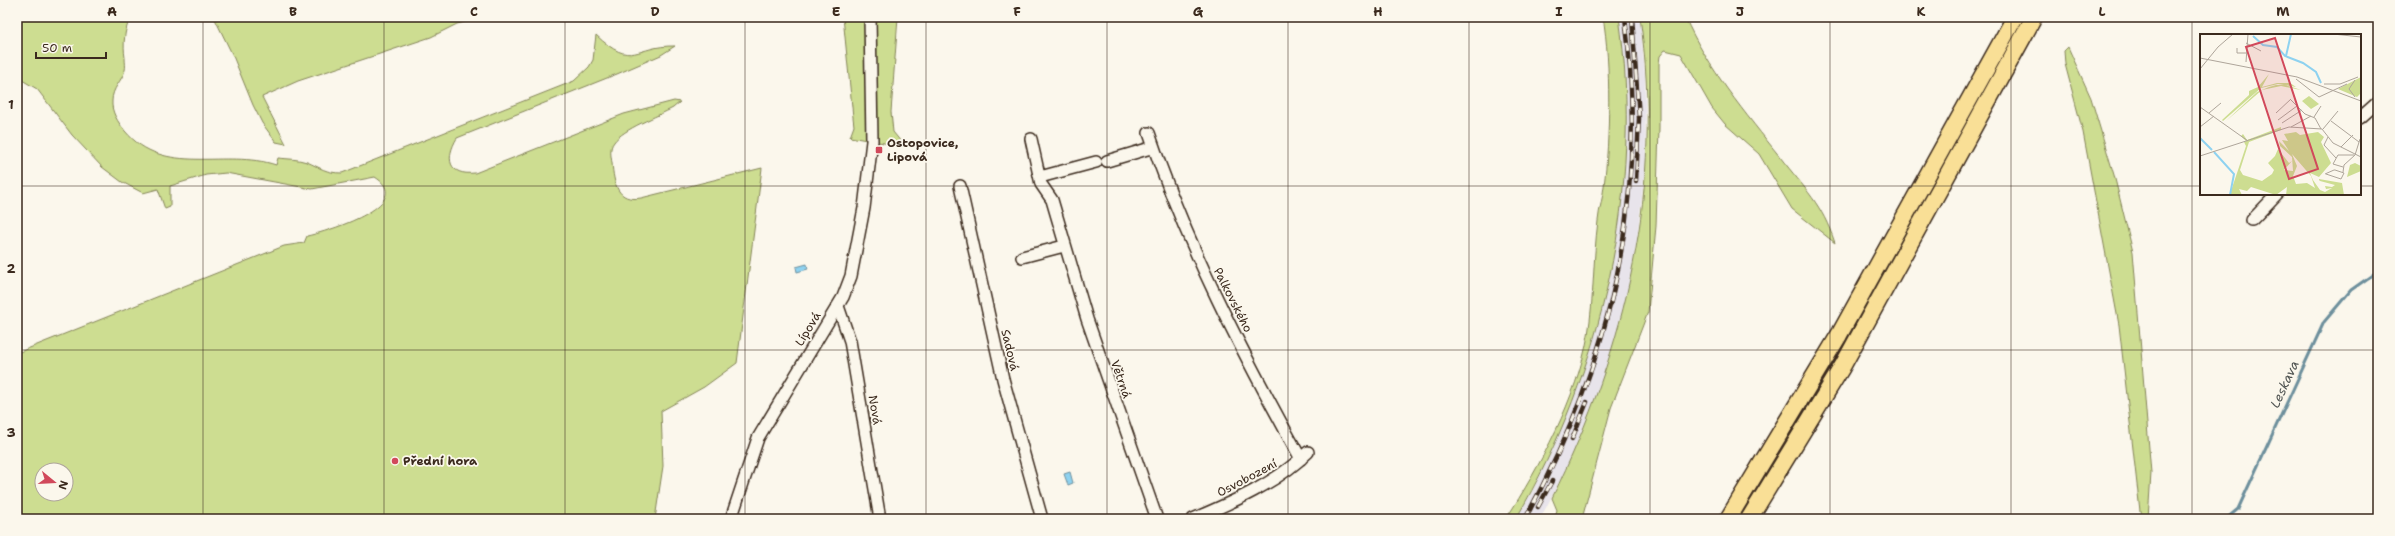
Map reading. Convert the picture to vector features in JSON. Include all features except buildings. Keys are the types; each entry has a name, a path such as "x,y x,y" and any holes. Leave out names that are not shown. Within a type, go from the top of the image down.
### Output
{"highway":[{"path":"1728,519 1770,453 1839,335 2015,17"},
{"path":"1749,519 1842,367 2034,17"},
{"path":"1721,519 1770,453"}],"street":[{"name":"Lípová","path":"731,519 758,438 838,306 851,276 864,208 872,141 870,17"},
{"path":"2361,117 2378,102"},
{"name":"Palkovského","path":"1149,133 1201,266 1304,456"},
{"name":"Větrná","path":"1031,139 1041,184 1052,200 1064,246 1156,519"},
{"path":"1040,177 1154,147"},
{"name":"Sadová","path":"960,186 1003,379 1042,519"},
{"path":"2252,220 2276,195"},
{"path":"1022,257 1064,246"},
{"name":"Nová","path":"838,306 850,340 880,519"},
{"name":"Osvobození","path":"1193,519 1272,480 1304,456"}],"shaded area":[{"path":"1619,17 1640,17 1645,75 1646,161 1637,240 1629,286 1611,356 1600,390 1569,464 1540,519 1516,519 1534,488 1591,350 1609,282 1622,196 1625,160 1625,76"}],"green space":[{"path":"17,17 131,17 125,37 124,74 115,88 112,96 112,105 116,117 125,131 141,145 158,154 176,158 236,159 276,165 278,158 292,159 307,162 328,171 342,173 574,81 589,67 593,60 596,35 608,45 627,54 675,46 661,55 617,74 457,138 453,145 450,159 454,169 459,172 475,173 624,114 674,101 680,102 673,108 625,132 612,144 611,155 614,178 618,190 622,194 633,199 641,198 762,168 737,363 704,387 661,411 663,466 655,519 17,519 17,353 284,246 304,243 307,236 332,229 364,215 377,206 385,197 385,187 375,177 312,189 226,173 206,175 170,186 170,207 165,209 158,189 143,193 122,182 102,167 72,135 37,89 17,77"},
{"path":"214,17 485,17 457,24 431,37 298,81 262,97 286,144 276,142 262,123 233,56"},
{"path":"843,17 898,17 891,112 893,132 902,143 901,146 850,137 854,126"},
{"path":"1603,17 1619,17 1625,82 1626,147 1620,212 1610,277 1593,340 1572,402 1546,461 1516,519 1506,519 1532,477 1556,431 1583,359 1588,335 1596,235 1608,146 1609,101 1606,36"},
{"path":"1640,17 1685,17 1704,54 1728,90 1812,197 1830,229 1835,243 1792,209 1759,154 1725,124 1712,108 1681,54 1665,50 1660,56 1659,63 1656,226 1648,312 1611,408 1582,519 1554,519 1557,510 1552,498 1578,441 1601,382 1619,324 1633,264 1642,203 1647,142 1646,80"},
{"path":"2068,47 2091,98 2114,175 2133,252 2151,473 2148,519 2142,519 2140,511 2119,325 2083,132 2065,64 2064,51"}],"water":[{"path":"807,264 808,269 797,272 796,267"},
{"path":"1070,472 1073,483 1068,485 1064,474"}],"waterway":[{"name":"Leskava","path":"2226,519 2238,509 2324,322 2351,290 2378,271"}],"railway":[{"path":"1525,519 1556,459 1581,398 1601,338 1617,276 1627,214 1631,150 1631,85 1625,17"},
{"path":"1632,17 1639,118 1636,181"},
{"path":"1572,439 1587,402"},
{"path":"1538,507 1552,481"}],"place":[{"name":"Ostopovice, Lipová","path":"879,150"},
{"name":"Přední hora","path":"395,461"}]}
